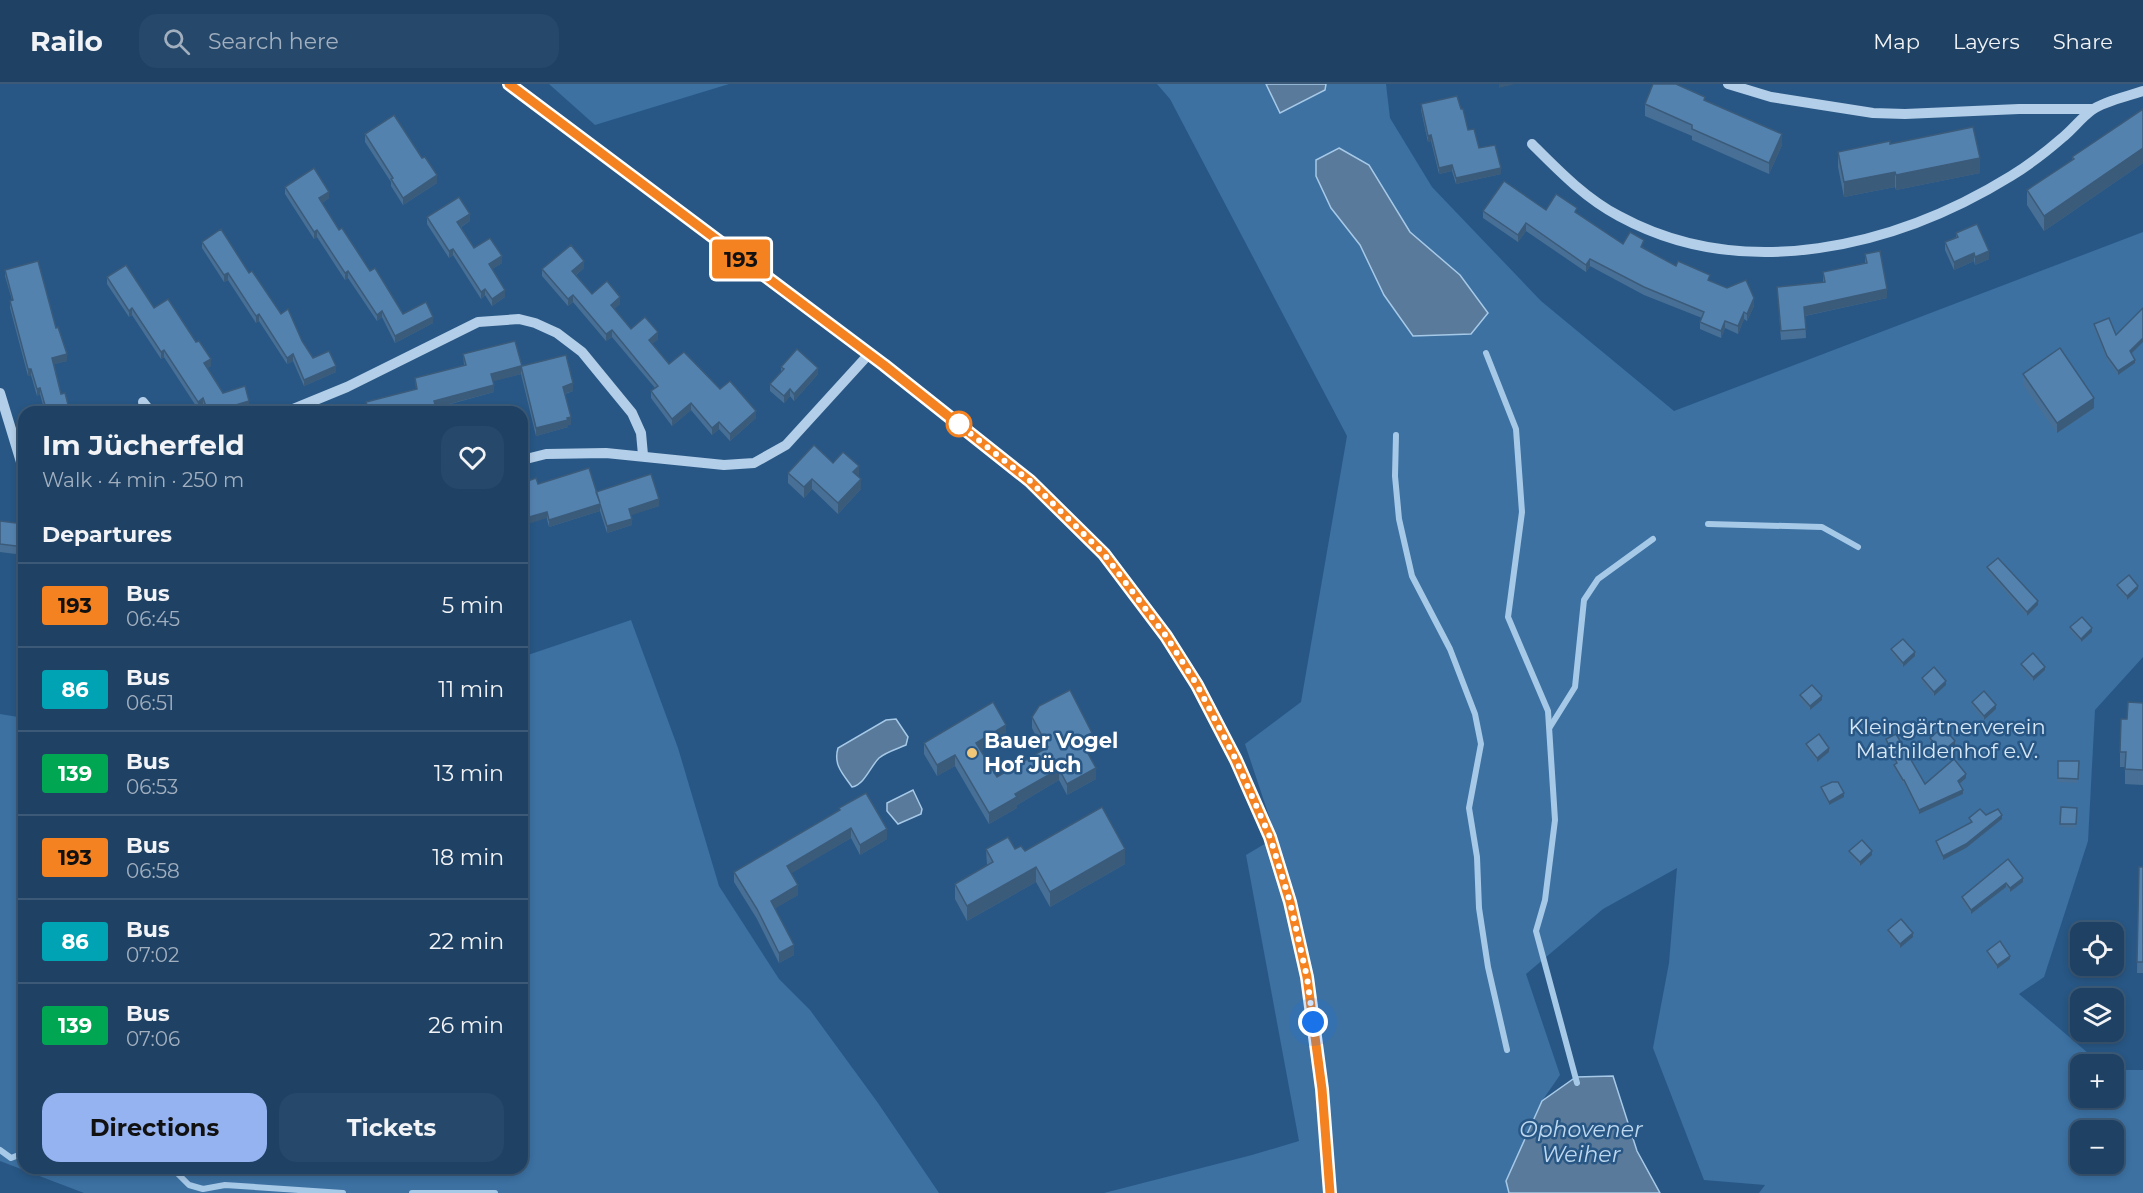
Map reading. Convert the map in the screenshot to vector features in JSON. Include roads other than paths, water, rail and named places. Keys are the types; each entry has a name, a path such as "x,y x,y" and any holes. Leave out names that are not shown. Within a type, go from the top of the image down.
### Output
{"street":[{"path":"509,84 869,354 1030,481 1104,554 1166,636 1207,703 1236,760 1270,837 1290,902 1307,977 1322,1089 1330,1193"},
{"path":"1728,84 1780,99 1873,113 1905,114 2019,109 2093,109 2143,91"},
{"path":"1532,144 1575,187 1618,216 1667,237 1703,247 1763,253 1844,245 1888,234 1970,200 2022,169 2062,139 2093,109"},
{"path":"301,406 348,387 478,322 519,319 536,323 557,333 582,352 632,413 641,433 643,455"},
{"path":"528,458 546,454 572,453 643,455 724,465 754,464 786,445 869,354"},
{"path":"0,393 18,452"},
{"path":"143,402 147,406"}],"water":[{"path":"1266,84 1326,84 1325,90 1280,113"},
{"path":"1339,148 1369,165 1410,232 1460,275 1488,313 1471,334 1413,336 1384,295 1360,245 1331,208 1316,176 1316,160"},
{"path":"896,719 908,737 906,745 879,758 864,779 852,787 838,764 838,748 886,720"},
{"path":"913,790 922,809 921,814 898,824 887,811 887,803"},
{"name":"Ophovener Weiher","path":"1613,1076 1637,1151 1660,1193 1509,1193 1506,1181 1542,1101 1576,1077"}],"waterway":[{"path":"1486,353 1516,429 1522,512 1508,617 1548,711 1555,820 1545,900 1536,931 1577,1083"},
{"path":"1396,435 1395,476 1399,519 1412,576 1450,649 1475,714 1481,744 1469,808 1477,857 1479,908 1488,967 1507,1050"},
{"path":"1708,524 1822,527 1858,547"},
{"path":"1550,727 1575,687 1584,600 1598,579 1653,539"},
{"path":"0,1150 11,1158 18,1155"},
{"path":"178,1174 189,1185 203,1189 225,1185 343,1193"},
{"path":"412,1193 495,1193"}],"place":[{"name":"Bauer Vogel Hof Jüch","path":"972,753"}],"park label":[{"name":"Kleingärtnerverein Mathildenhof e.V.","path":"1947,739"}]}
